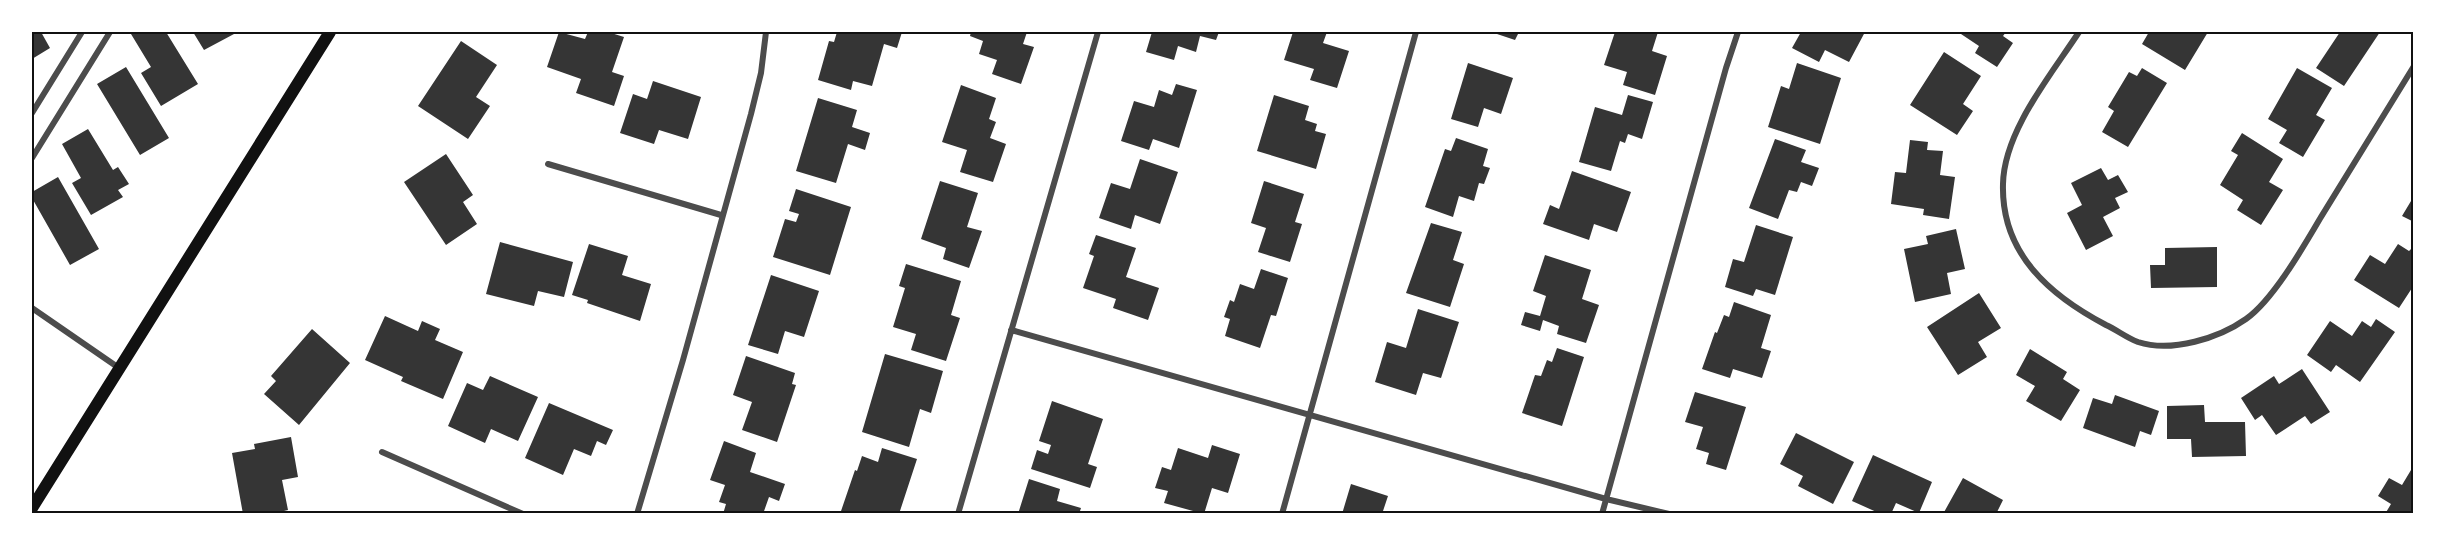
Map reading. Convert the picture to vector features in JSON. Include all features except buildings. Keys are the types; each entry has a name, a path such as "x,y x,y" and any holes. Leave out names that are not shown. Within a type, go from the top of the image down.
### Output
{"main road":[{"path":"32,508 330,32"}],"street":[{"path":"32,113 82,32"},
{"path":"32,158 110,32"},
{"path":"637,513 683,360 761,73 766,32"},
{"path":"958,513 1098,32"},
{"path":"1282,513 1416,32"},
{"path":"1602,513 1738,32"},
{"path":"2079,32 2021,123 2006,158 2003,184 2006,221 2018,251 2041,281 2084,314 2139,342 2166,345 2194,343 2218,336 2248,318 2279,284 2414,66"},
{"path":"548,164 721,215"},
{"path":"32,308 119,368"},
{"path":"1011,330 1606,499 1669,513"},
{"path":"382,452 523,513"}]}
